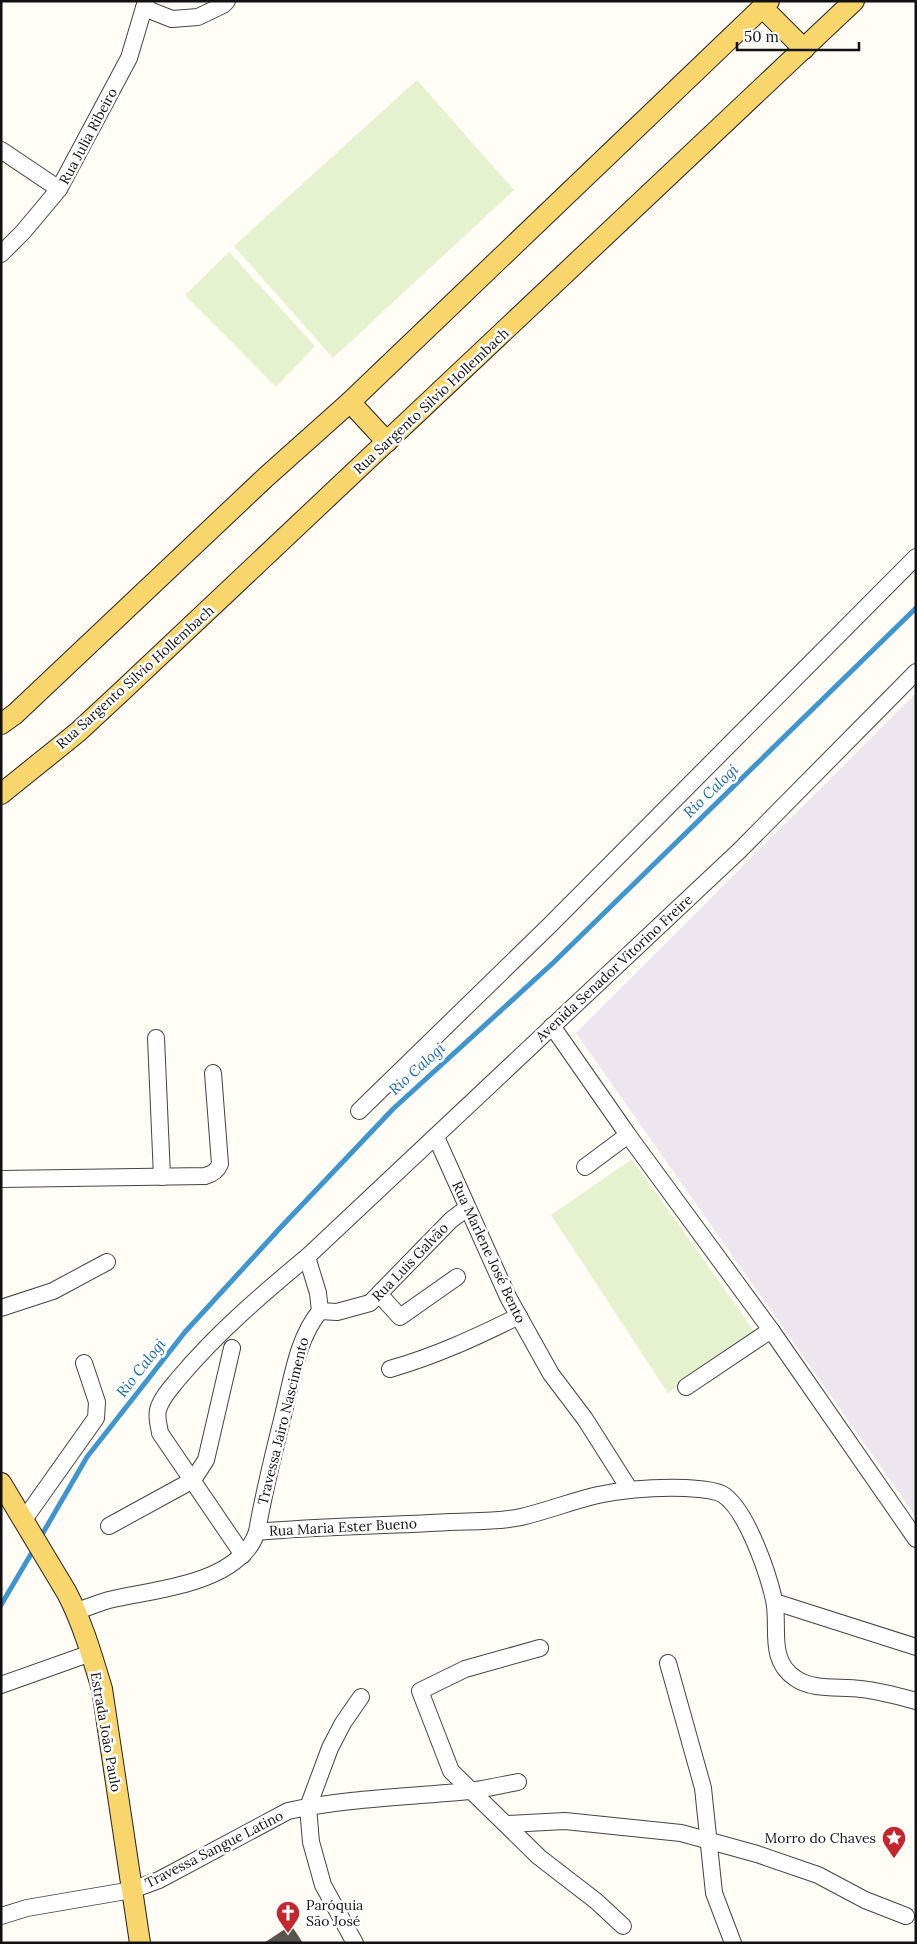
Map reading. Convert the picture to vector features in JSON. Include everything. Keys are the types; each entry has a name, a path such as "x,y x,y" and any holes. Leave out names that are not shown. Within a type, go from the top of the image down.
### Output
{"main road":[{"name":"Rua Sargento Silvio Hollembach","path":"1,794 78,732 854,1"},
{"path":"1,724 15,714 272,471 350,402 766,4 804,49"},
{"path":"350,402 387,442"},
{"name":"Estrada João Paulo","path":"4,1494 46,1554 76,1612 102,1689 140,1943"}],"street":[{"path":"145,4 172,19 198,16 224,4 226,1"},
{"name":"Rua Julia Ribeiro","path":"1,254 23,232 60,189 129,58 145,4"},
{"path":"1,150 60,189"},
{"path":"359,1112 549,926 916,558"},
{"name":"Avenida Senador Vitorino Freire","path":"193,1480 160,1433 158,1410 164,1396 200,1354 253,1302 307,1257 436,1137 740,850 916,672"},
{"path":"552,1026 628,1136 771,1330 916,1539"},
{"path":"156,1038 162,1177"},
{"path":"1,1179 205,1176 217,1170 220,1164 213,1073"},
{"path":"585,1167 628,1136"},
{"name":"Rua Marlene José Bento","path":"436,1137 518,1316 551,1374 585,1419 630,1490"},
{"name":"Rua Luis Galvão","path":"320,1311 337,1312 370,1303 451,1220 467,1208"},
{"path":"307,1257 318,1293 320,1311"},
{"path":"1,1308 53,1291 107,1262"},
{"path":"380,1294 400,1316 457,1277"},
{"name":"Travessa Jairo Nascimento","path":"258,1532 264,1491 300,1349 309,1324 320,1311"},
{"path":"390,1369 462,1344 518,1316"},
{"path":"686,1387 771,1330"},
{"path":"109,1526 193,1480 206,1460 232,1348"},
{"path":"26,1526 96,1418 97,1402 84,1363"},
{"path":"193,1480 243,1555"},
{"name":"Rua Maria Ester Bueno","path":"76,1612 107,1600 206,1577 223,1570 243,1555 258,1532 303,1527 519,1518 598,1496 630,1490 703,1489 722,1494 745,1522 762,1560 775,1602 775,1631 778,1650 783,1665 794,1678 810,1686 863,1689 916,1702"},
{"path":"775,1602 916,1648"},
{"path":"540,1648 466,1669 420,1691 451,1771 539,1857 596,1901 623,1926"},
{"path":"1,1685 91,1653"},
{"path":"668,1663 703,1788 714,1893 733,1943"},
{"path":"355,1943 323,1885 311,1842 308,1807 330,1748 343,1723 361,1698"},
{"name":"Travessa Sangue Latino","path":"1,1916 27,1908 132,1890 159,1880 288,1811 308,1807 426,1794 470,1791 518,1782"},
{"path":"506,1824 565,1821 681,1833 757,1854 818,1875 866,1900 906,1916"}],"shaded area":[{"path":"916,693 916,1517 576,1033"}],"green space":[{"path":"417,80 514,190 333,358 234,246"},
{"path":"229,252 315,346 276,387 185,295"},
{"path":"632,1159 754,1331 668,1393 551,1215"}],"building":[{"name":"Paróquia São José","path":"291,1925 303,1943 264,1943"}],"waterway":[{"name":"Rio Calogi","path":"40,1538 87,1457 185,1332 281,1227 393,1109 554,962 916,608"},
{"name":"Rio Calogi","path":"1,1605 34,1549"}],"place":[{"name":"Morro do Chaves","path":"894,1859"},
{"name":"Paróquia São José","path":"288,1934"}]}
